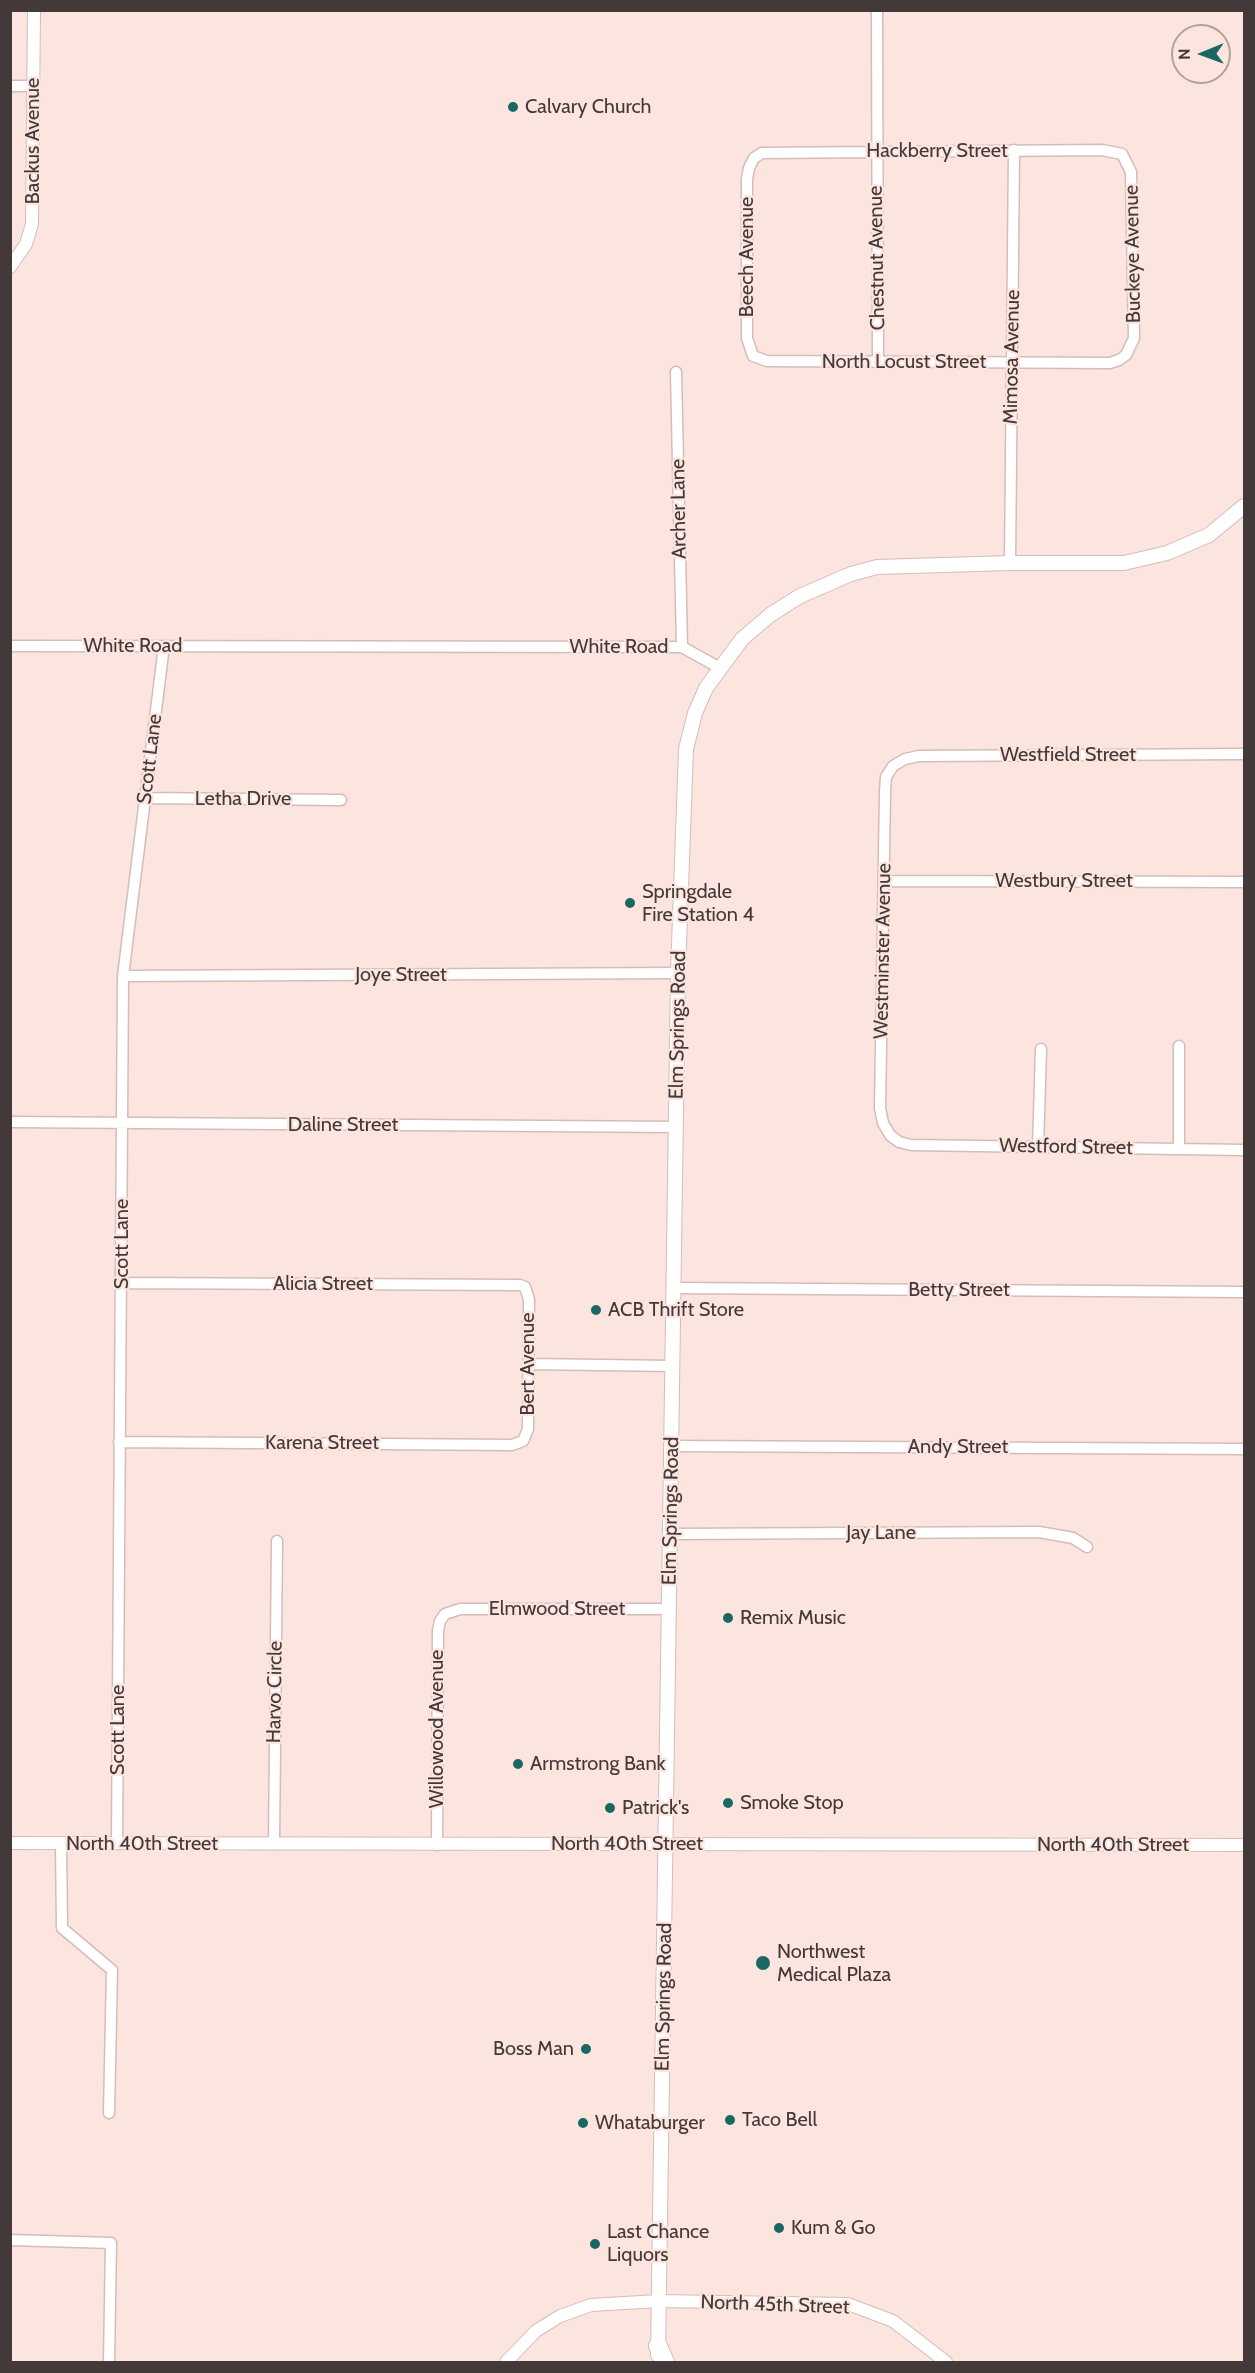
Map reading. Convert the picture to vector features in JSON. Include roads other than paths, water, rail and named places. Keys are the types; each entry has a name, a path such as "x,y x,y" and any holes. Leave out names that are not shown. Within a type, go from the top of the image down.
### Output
{"main road":[{"path":"720,668 742,639 770,615 800,596 851,573 877,567 1010,563 1124,563 1167,553 1209,535 1245,506"},
{"name":"Elm Springs Road","path":"660,2357 658,2301 667,1844 678,974 686,749 695,713 706,688 720,668"}],"street":[{"name":"Chestnut Avenue","path":"877,10 878,362"},
{"name":"Backus Avenue","path":"10,267 26,244 32,224 34,13"},
{"path":"10,86 33,86"},
{"name":"Mimosa Avenue","path":"1010,563 1014,150"},
{"name":"Hackberry Street","path":"754,158 762,153 774,152 1102,150 1122,154"},
{"name":"Buckeye Avenue","path":"1122,154 1131,172 1134,338 1126,355"},
{"name":"Beech Avenue","path":"753,356 747,338 747,179 754,158"},
{"name":"North Locust Street","path":"753,356 767,361 1110,363 1126,355"},
{"name":"Archer Lane","path":"676,372 682,647"},
{"name":"White Road","path":"10,646 682,647 720,668"},
{"name":"Scott Lane","path":"117,1844 123,976 164,646"},
{"name":"Westfield Street","path":"892,766 905,759 919,756 1245,754"},
{"name":"Westminster Avenue","path":"890,1135 883,1123 880,1108 885,792 886,777 892,766"},
{"name":"Letha Drive","path":"146,798 341,800"},
{"name":"Westbury Street","path":"884,881 1245,882"},
{"name":"Joye Street","path":"123,976 678,974"},
{"path":"1179,1046 1179,1149"},
{"path":"1038,1147 1041,1049"},
{"name":"Daline Street","path":"10,1122 676,1127"},
{"name":"Westford Street","path":"890,1135 899,1142 911,1145 1245,1150"},
{"name":"Alicia Street","path":"121,1283 502,1284 525,1287"},
{"name":"Bert Avenue","path":"523,1441 528,1429 529,1300 525,1287"},
{"name":"Betty Street","path":"674,1288 1245,1292"},
{"path":"528,1364 673,1366"},
{"name":"Karena Street","path":"119,1442 512,1445 523,1441"},
{"name":"Andy Street","path":"672,1446 1245,1449"},
{"name":"Jay Lane","path":"671,1534 1039,1532 1073,1538 1087,1547"},
{"name":"Harvo Circle","path":"274,1844 277,1540"},
{"name":"Elmwood Street","path":"446,1614 460,1609 670,1609"},
{"name":"Willowood Avenue","path":"437,1845 438,1631 440,1621 446,1614"},
{"name":"North 40th Street","path":"10,1843 1245,1845"},
{"path":"61,1843 62,1928 112,1970 109,2113"},
{"path":"10,2240 111,2243 109,2362"},
{"name":"North 45th Street","path":"506,2362 536,2331 560,2316 591,2305 658,2301 848,2304 893,2321 946,2362"}],"place":[{"name":"Calvary Church","path":"513,107"},
{"name":"Springdale Fire Station 4","path":"630,903"},
{"name":"ACB Thrift Store","path":"596,1310"},
{"name":"Remix Music","path":"728,1618"},
{"name":"Armstrong Bank","path":"518,1764"},
{"name":"Smoke Stop","path":"728,1803"},
{"name":"Patrick's","path":"610,1808"},
{"name":"Northwest Medical Plaza","path":"763,1963"},
{"name":"Boss Man","path":"586,2049"},
{"name":"Taco Bell","path":"730,2120"},
{"name":"Whataburger","path":"583,2123"},
{"name":"Kum & Go","path":"779,2228"},
{"name":"Last Chance Liquors","path":"595,2244"}]}
